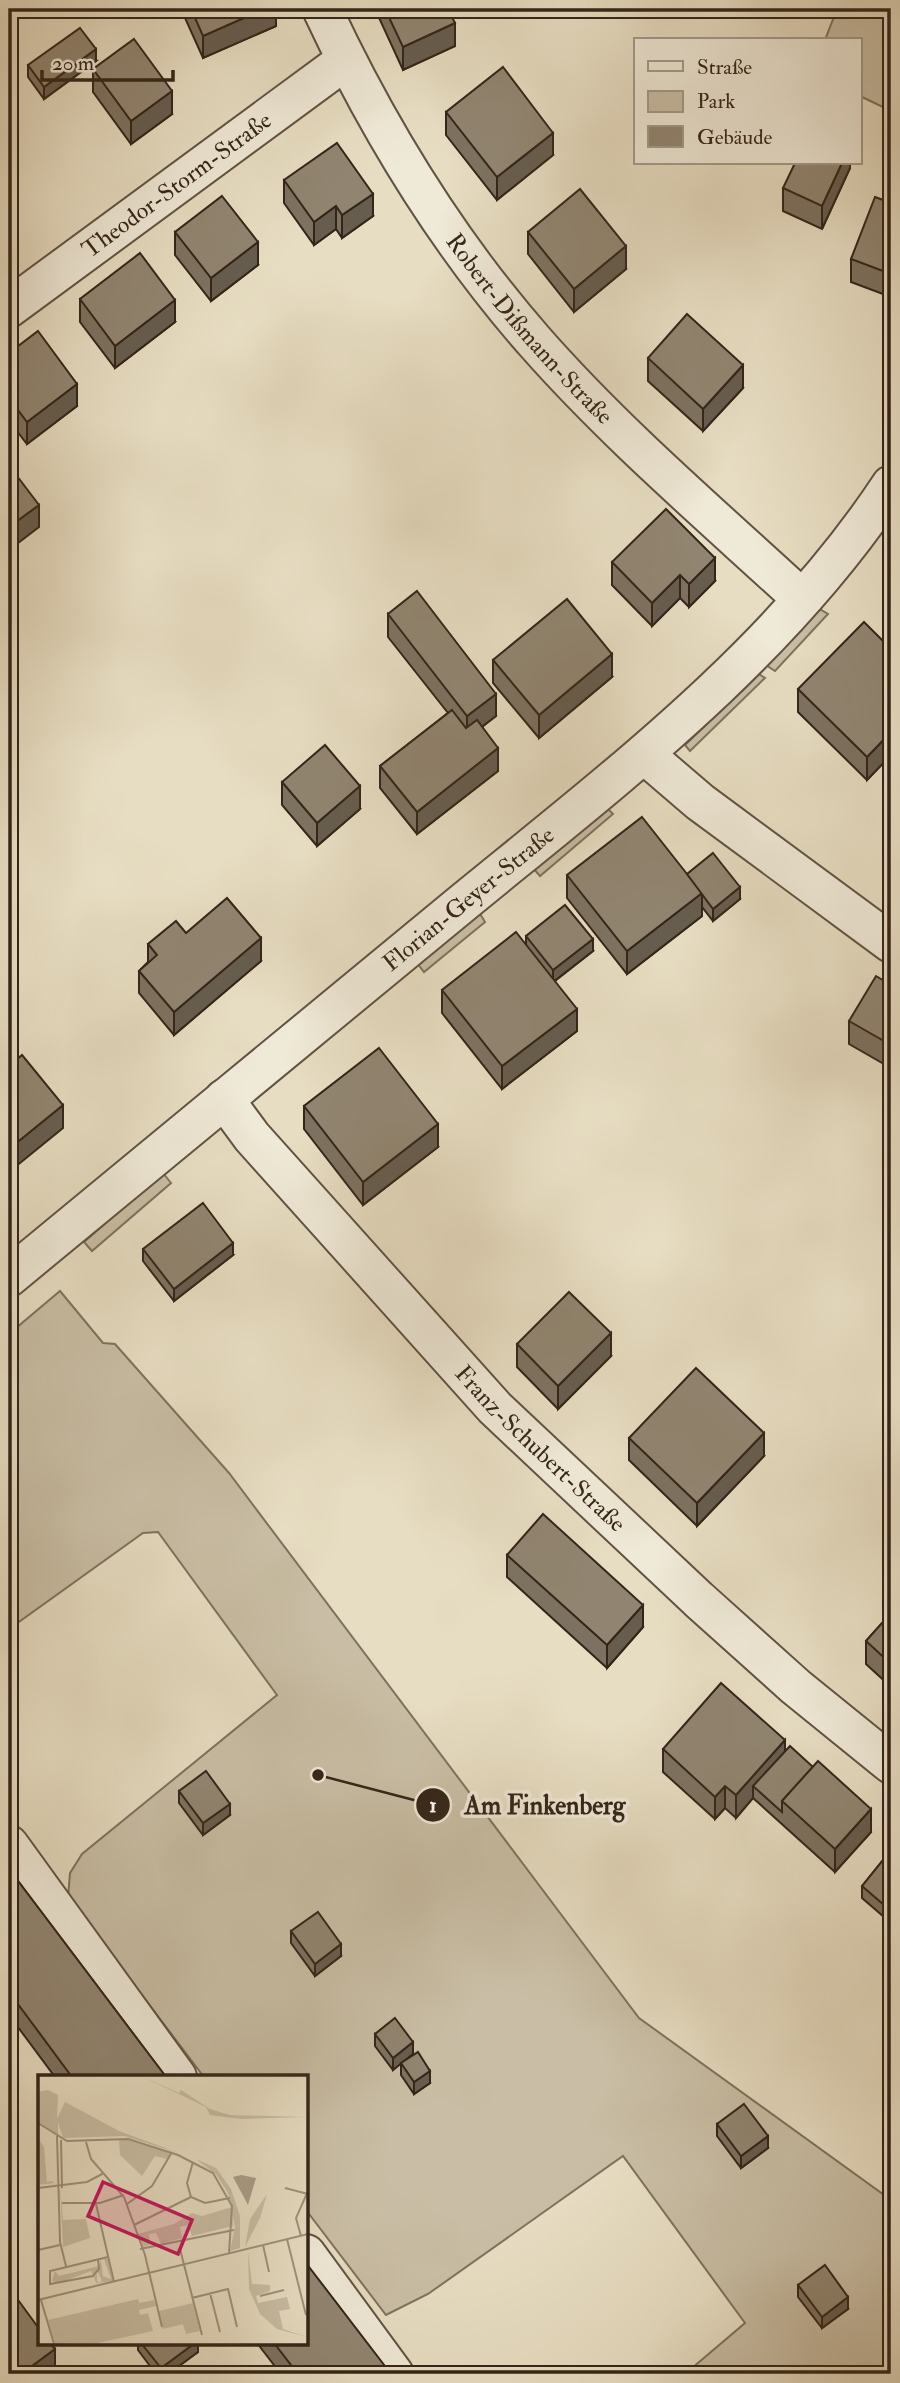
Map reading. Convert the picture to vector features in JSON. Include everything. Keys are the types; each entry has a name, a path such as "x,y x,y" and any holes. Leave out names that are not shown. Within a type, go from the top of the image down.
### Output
{"street":[{"name":"Robert-Dißmann-Straße","path":"322,9 392,147 426,198 533,340 612,423 801,598"},
{"name":"Theodor-Storm-Straße","path":"9,308 346,60"},
{"name":"Florian-Geyer-Straße","path":"9,1278 644,754 771,635 867,522 891,485"},
{"path":"644,754 700,802 891,943"},
{"name":"Franz-Schubert-Straße","path":"223,1099 298,1188 505,1417 698,1600 796,1687 891,1764"},
{"path":"9,1845 176,2075"},
{"path":"308,2257 394,2374"}],"green space":[{"path":"837,9 891,9 891,111 862,97 862,38 826,38"},
{"path":"818,608 828,614 775,671 766,665"},
{"path":"759,674 765,678 690,751 685,745"},
{"path":"606,807 613,814 540,876 533,868"},
{"path":"479,912 485,922 424,972 417,963"},
{"path":"163,1173 171,1183 92,1251 84,1242"},
{"path":"60,1291 103,1343 115,1344 229,1473 639,2018 891,2200 891,2374 685,2374 745,2323 623,2156 428,2294 386,2315 308,2213 308,2075 202,2075 68,1898 70,1873 82,1854 277,1695 158,1532 143,1533 9,1629 9,1334"}],"building":[{"path":"191,9 264,9 203,36"},
{"path":"385,9 448,9 455,23 403,47"},
{"path":"80,28 96,49 44,87 28,65"},
{"path":"134,39 172,91 131,121 93,69"},
{"path":"503,67 553,133 497,177 446,112"},
{"path":"337,143 373,194 342,215 336,206 314,222 284,180"},
{"path":"795,164 842,164 822,206 783,188"},
{"path":"580,189 626,246 574,289 528,232"},
{"path":"222,196 258,242 211,278 175,232"},
{"path":"875,197 891,203 891,274 851,259"},
{"path":"140,253 175,300 115,346 80,299"},
{"path":"687,314 743,365 703,409 648,358"},
{"path":"38,331 77,384 27,422 9,398 9,353"},
{"path":"17,476 39,505 9,527 9,482"},
{"path":"666,509 715,558 689,584 680,575 652,603 612,562"},
{"path":"417,591 496,694 467,716 388,614"},
{"path":"567,599 612,654 539,715 493,660"},
{"path":"864,622 891,649 891,732 867,757 798,689"},
{"path":"452,710 466,728 477,720 498,748 417,812 380,766"},
{"path":"325,745 360,786 317,823 282,782"},
{"path":"642,817 702,893 627,951 567,875"},
{"path":"713,853 740,887 713,909 687,874"},
{"path":"227,898 261,938 174,1012 139,971 157,955 148,944 176,921 186,933"},
{"path":"565,905 593,939 553,970 526,936"},
{"path":"516,932 577,1009 502,1066 442,990"},
{"path":"876,976 891,985 891,1045 849,1021"},
{"path":"379,1048 438,1124 363,1182 304,1106"},
{"path":"22,1055 63,1105 9,1149 9,1066"},
{"path":"203,1203 233,1243 174,1289 143,1249"},
{"path":"569,1292 611,1333 558,1386 517,1344"},
{"path":"696,1368 764,1433 697,1503 629,1438"},
{"path":"543,1514 643,1605 607,1645 507,1555"},
{"path":"891,1613 891,1664 866,1641"},
{"path":"721,1683 785,1740 736,1795 725,1786 715,1797 663,1749"},
{"path":"790,1746 813,1767 782,1801 782,1812 753,1786"},
{"path":"818,1761 871,1809 835,1849 782,1801"},
{"path":"206,1771 230,1804 203,1823 179,1791"},
{"path":"891,1850 891,1911 862,1886"},
{"path":"9,1869 164,2075 71,2075 9,1992"},
{"path":"318,1912 341,1944 315,1964 291,1931"},
{"path":"395,2018 413,2042 393,2058 375,2034"},
{"path":"418,2052 430,2071 414,2082 401,2063"},
{"path":"744,2104 768,2136 741,2156 717,2124"},
{"path":"825,2265 848,2297 822,2317 798,2285"},
{"path":"308,2266 391,2374 298,2374 275,2344 308,2344"},
{"path":"13,2293 38,2327 38,2344 51,2344 55,2349 21,2374 9,2374 9,2296"},
{"path":"142,2344 194,2344 161,2368"}],"place":[{"name":"Am Finkenberg","path":"318,1775"}]}
